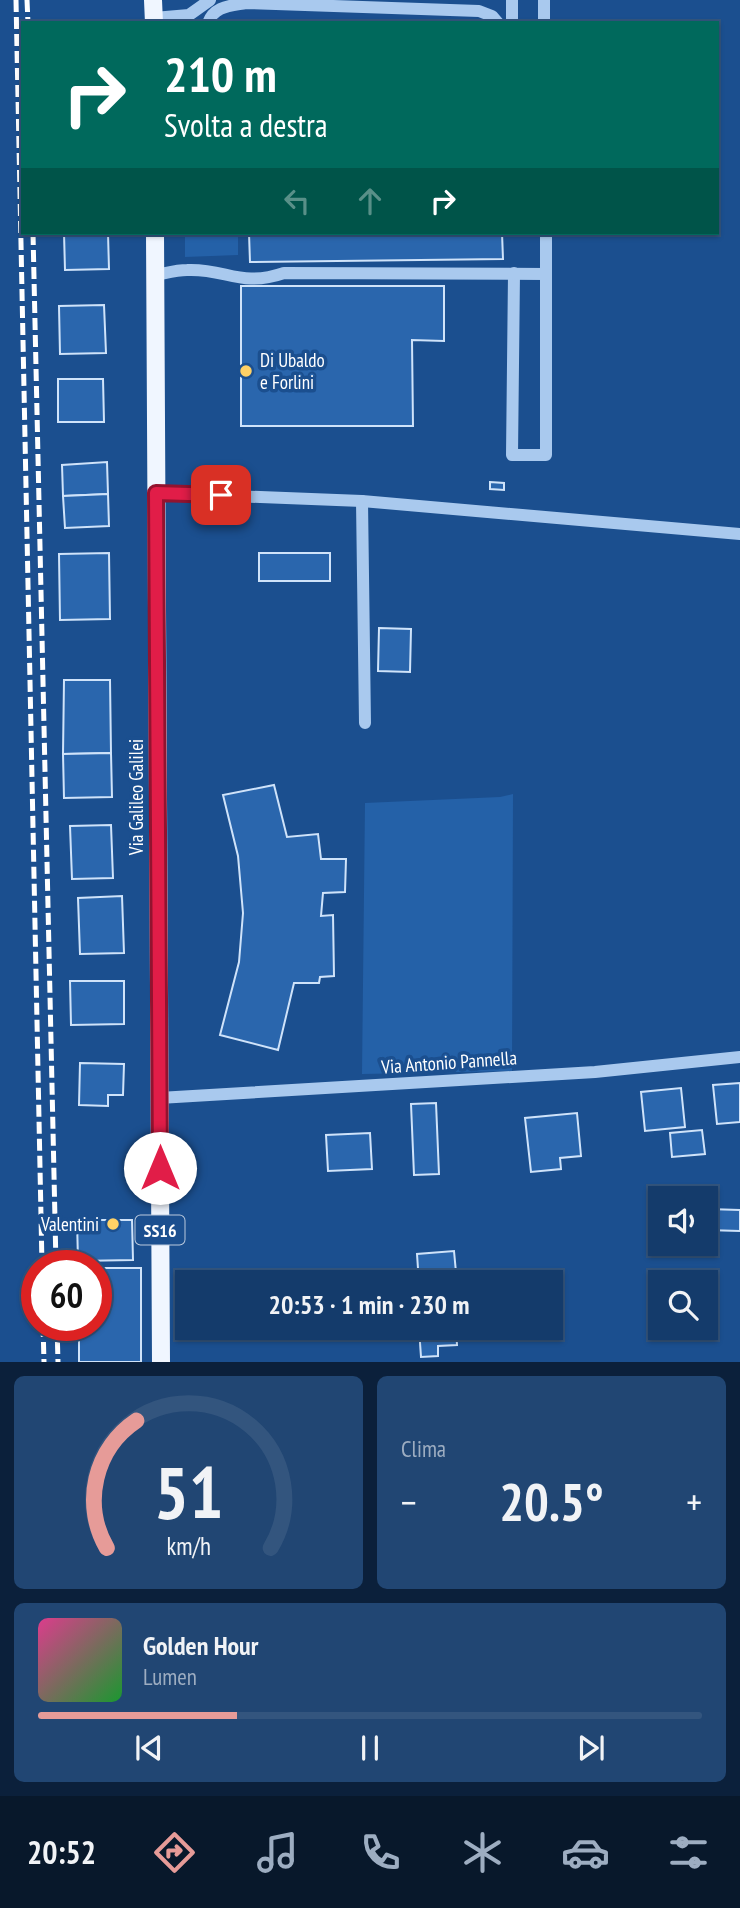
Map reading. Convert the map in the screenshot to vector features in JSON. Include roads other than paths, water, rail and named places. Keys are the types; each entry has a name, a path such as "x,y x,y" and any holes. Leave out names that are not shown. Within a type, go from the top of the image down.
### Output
{"main road":[{"name":"Via Galileo Galilei","path":"155,235 161,1362"}],"street":[{"path":"154,14 189,15 210,0"},
{"path":"249,0 278,5"},
{"path":"512,0 512,21"},
{"path":"544,0 544,21"},
{"path":"209,21 213,12 223,7 246,3 479,11 492,16 496,21"},
{"path":"514,273 512,456 546,455 546,235"},
{"path":"155,275 186,270 235,279 263,280 284,273 546,274"},
{"path":"156,493 362,500 740,534"},
{"path":"362,500 365,723"},
{"name":"Via Antonio Pannella","path":"159,1098 595,1072 740,1057"}],"railway":[{"path":"16,0 42,1250"},
{"path":"27,0 28,21"},
{"path":"33,235 56,1250"},
{"path":"43,1341 44,1362"},
{"path":"57,1341 58,1362"}],"place":[{"name":"Di Ubaldo e Forlini","path":"246,371"},
{"name":"Valentini","path":"113,1224"}]}
